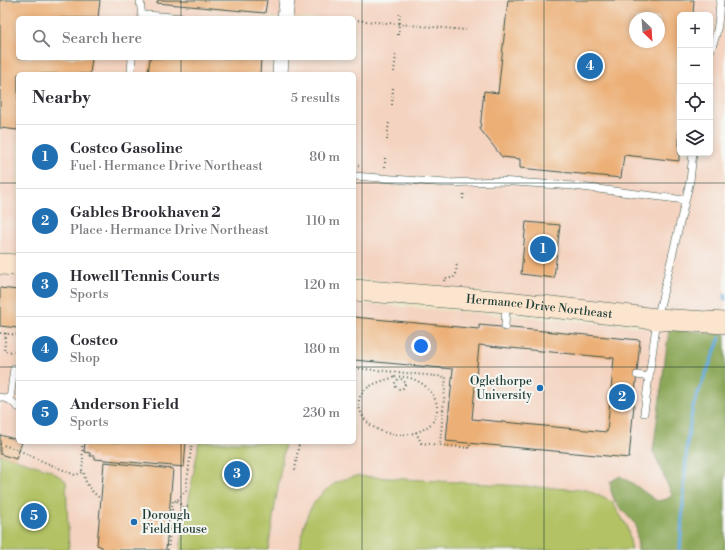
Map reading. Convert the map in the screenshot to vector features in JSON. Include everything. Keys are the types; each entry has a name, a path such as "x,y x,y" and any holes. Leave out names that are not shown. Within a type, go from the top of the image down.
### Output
{"street":[{"path":"285,16 286,0"},
{"path":"280,72 281,60"},
{"path":"0,264 16,265"},
{"name":"Hermance Drive Northeast","path":"356,290 507,302 657,319 725,323"}],"lane":[{"path":"140,0 143,16"},
{"path":"711,48 719,25 720,0"},
{"path":"146,16 159,16"},
{"path":"131,72 132,60"},
{"path":"644,413 657,319 690,181 693,156"},
{"path":"356,176 446,183 501,181 574,186 685,200"},
{"path":"505,327 507,302"},
{"path":"10,400 14,368"},
{"path":"637,375 649,377"},
{"path":"0,398 10,400 16,405"}],"path":[{"path":"398,35 400,12"},
{"path":"356,20 466,30"},
{"path":"394,72 396,55"},
{"path":"392,105 393,88"},
{"path":"387,140 389,122"},
{"path":"385,168 386,156"},
{"path":"463,198 464,191"},
{"path":"443,284 444,278 453,278 456,274 456,262"},
{"path":"0,333 16,334"},
{"path":"6,333 4,351 16,352"},
{"path":"356,368 446,377 440,445"},
{"path":"401,378 405,384 399,389 395,386 395,383 401,378 402,373"},
{"path":"401,378 425,385 434,397 437,411 434,421 428,426 416,432 398,435 377,429 369,424 362,417 358,401 362,392 368,387 378,382 401,378"},
{"path":"437,411 443,412"},
{"path":"416,432 421,443 470,448 470,443"},
{"path":"0,444 19,450 75,474 84,472"},
{"path":"82,444 84,461 82,470 84,472 84,477 90,490 101,499"},
{"path":"168,550 173,500 177,501 186,490 192,444"},
{"path":"295,470 299,444"},
{"path":"177,501 182,506 188,507"}],"shaded area":[{"path":"0,0 725,0 725,319 356,278 356,72 16,72 16,255 0,254"},
{"name":"Oglethorpe University","path":"0,274 16,275 16,444 356,444 356,303 725,334 725,550 0,550"}],"green space":[{"path":"669,329 725,334 725,550 638,550 636,525 615,502 611,491 610,482 620,476 657,501 667,499 672,495 653,451"},
{"path":"199,444 285,444 268,550 180,550"},
{"path":"0,454 50,470 66,481 69,550 0,550"},
{"path":"356,476 587,490 612,502 627,526 632,550 300,550 308,513 318,498 335,483"}],"building":[{"path":"0,0 100,0 98,16 16,16 16,60 92,60 90,72 16,72 16,130 0,128"},
{"path":"158,0 267,0 265,13 157,3"},
{"path":"508,0 694,0 693,12 677,12 677,156 679,156 679,161 624,155 621,178 520,168 520,159 502,157 480,129 484,91 498,93"},
{"path":"150,60 261,60 260,72 148,72"},
{"path":"526,222 560,225 554,278 521,274"},
{"path":"0,288 16,290 16,328 0,326"},
{"path":"356,317 479,329 479,325 640,340 629,458 446,441 453,369 356,360","holes":["479,345 614,358 607,432 472,419"]},
{"path":"0,435 16,439 16,444 21,444 16,459 0,454"},
{"path":"85,444 186,444 184,467 95,459 95,456 90,456 90,453 84,452"},
{"name":"Dorough Field House","path":"104,462 173,469 166,550 102,550 102,547 97,545"}],"waterway":[{"path":"680,550 687,443 693,406 720,338"}],"place":[{"name":"Costco","path":"590,66"},
{"name":"Costco Gasoline","path":"543,249"},
{"name":"Oglethorpe University","path":"540,388"},
{"name":"Gables Brookhaven 2","path":"622,397"},
{"name":"Howell Tennis Courts","path":"237,474"},
{"name":"Anderson Field","path":"34,516"},
{"name":"Dorough Field House","path":"134,522"}]}
